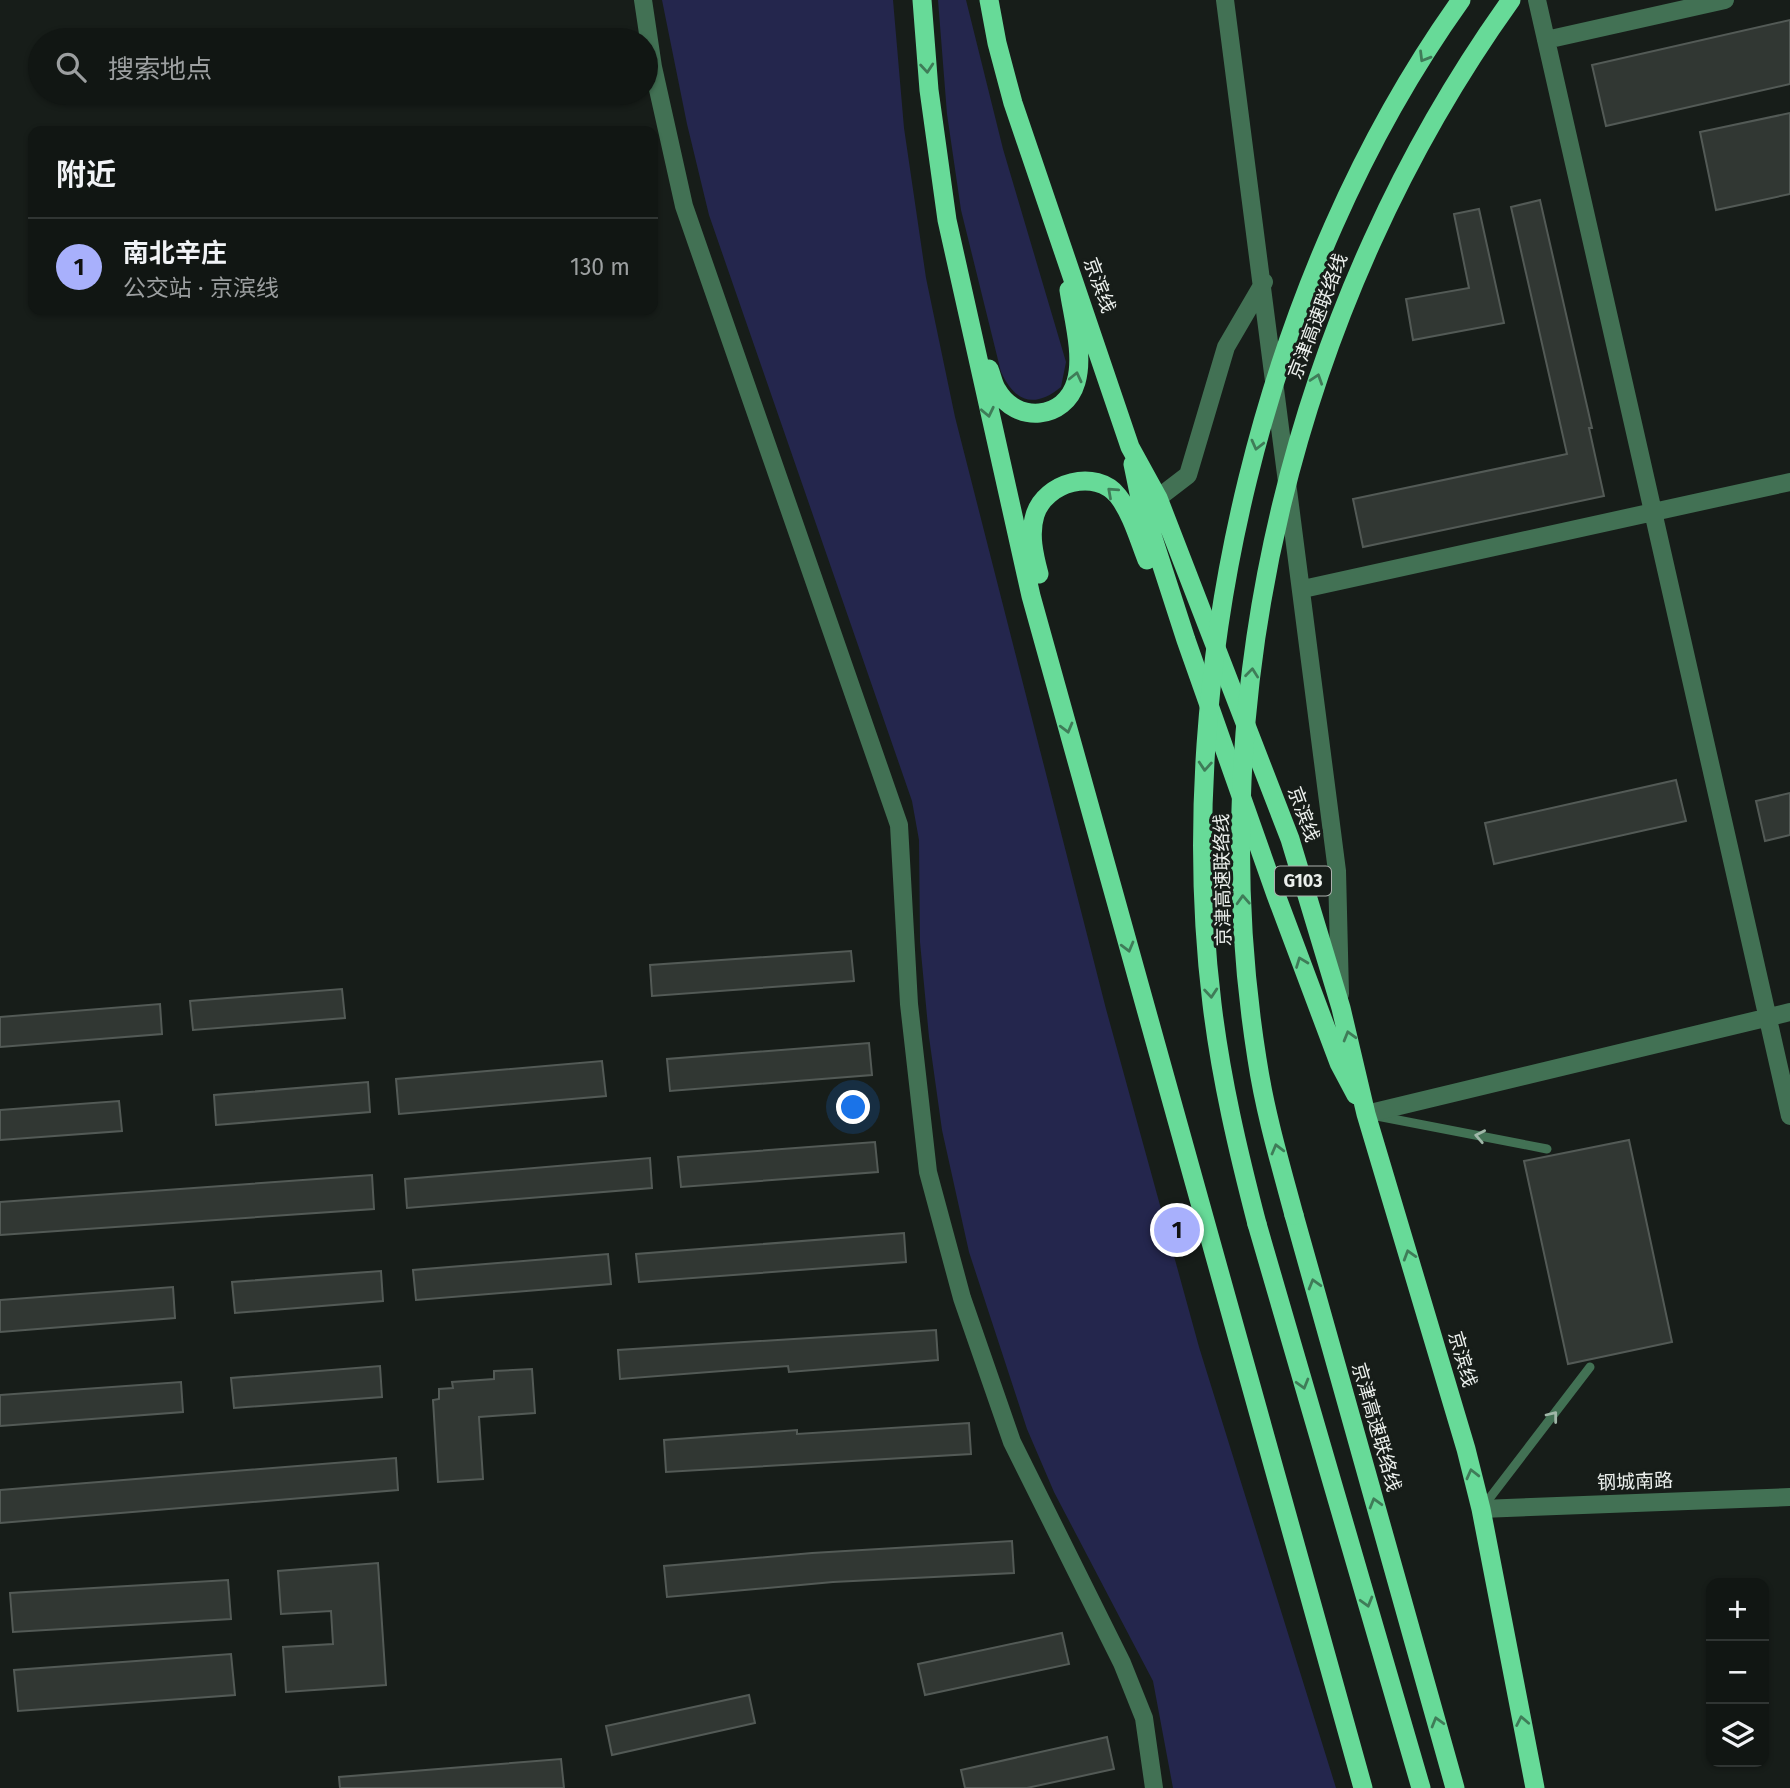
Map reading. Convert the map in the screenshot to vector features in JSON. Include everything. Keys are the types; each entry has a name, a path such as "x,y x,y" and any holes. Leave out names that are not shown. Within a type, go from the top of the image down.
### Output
{"highway":[{"path":"922,0 935,142 951,241 1002,477 1056,688 1363,1788"},
{"name":"京滨线","path":"989,0 1013,103 1130,447 1158,498 1290,839 1341,1008 1366,1114 1466,1449 1481,1509 1535,1788"},
{"name":"京津高速联络线","path":"1421,1788 1257,1224 1223,1081 1211,1002 1205,904 1203,790 1212,671 1223,599 1258,441 1286,346 1315,269 1370,153 1461,0"},
{"name":"京津高速联络线","path":"1455,1788 1266,1112 1248,986 1241,840 1255,641 1279,519 1301,427 1341,308 1372,238 1433,121 1511,0"},
{"path":"951,241 965,274 983,350 997,390 1016,408 1039,414 1055,410 1068,399 1076,383 1079,367 1060,244"},
{"path":"1130,447 1140,498 1186,640 1339,1063 1366,1114"},
{"path":"1056,688 1056,656 1032,533 1035,514 1041,502 1056,488 1071,482 1103,484 1118,495 1186,640"}],"street":[{"path":"643,0 647,28"},
{"path":"1225,0 1264,282 1337,871 1341,1008"},
{"path":"1537,0 1790,1116"},
{"path":"1546,40 1724,0"},
{"path":"658,89 684,206 899,825 909,1004 928,1172 962,1298 1012,1442 1122,1663 1144,1718 1154,1788"},
{"path":"1158,498 1188,475 1226,347 1264,282"},
{"path":"1303,589 1790,482"},
{"path":"1366,1114 1790,1012"},
{"name":"钢城南路","path":"1481,1509 1790,1497"}],"lane":[{"path":"1366,1114 1547,1149"},
{"path":"1481,1509 1590,1367"}],"shaded area":[{"path":"662,0 893,0 904,128 926,278 955,417 1106,1009 1199,1347 1336,1788 1173,1788 1153,1681 1054,1492 1027,1429 969,1252 942,1130 929,1037 920,942 919,840 912,801 709,215"},
{"path":"938,0 966,0 1003,149 1066,362 1061,387 1042,398 1034,400 1019,396 1001,372 961,210 947,114"}],"building":[{"path":"1790,20 1790,84 1606,126 1592,65"},
{"path":"1790,113 1790,194 1716,210 1700,132"},
{"path":"1540,200 1592,428 1589,428 1604,496 1363,547 1353,499 1567,454 1511,207"},
{"path":"1479,209 1504,323 1413,340 1406,299 1469,288 1454,214"},
{"path":"1676,780 1686,821 1494,864 1485,823"},
{"path":"1790,793 1790,835 1765,841 1756,801"},
{"path":"851,951 854,981 652,996 650,965"},
{"path":"342,989 345,1018 193,1030 190,1001"},
{"path":"160,1004 162,1034 0,1047 0,1017"},
{"path":"869,1043 872,1075 670,1091 667,1059"},
{"path":"602,1061 606,1096 399,1114 396,1079"},
{"path":"368,1082 370,1112 216,1125 214,1095"},
{"path":"119,1101 122,1131 0,1140 0,1110"},
{"path":"1629,1140 1672,1342 1568,1364 1524,1161"},
{"path":"875,1142 878,1172 681,1187 678,1157"},
{"path":"650,1158 652,1188 407,1208 405,1179"},
{"path":"372,1175 374,1209 0,1235 0,1202"},
{"path":"904,1233 906,1262 639,1282 636,1254"},
{"path":"608,1254 611,1284 416,1300 413,1270"},
{"path":"381,1271 383,1301 235,1313 232,1282"},
{"path":"173,1287 175,1318 0,1332 0,1300"},
{"path":"936,1330 938,1360 789,1372 788,1366 620,1379 618,1350"},
{"path":"380,1366 382,1397 234,1408 231,1378"},
{"path":"532,1369 535,1413 479,1417 483,1479 438,1482 433,1400 439,1399 439,1389 453,1388 452,1382 494,1379 494,1371"},
{"path":"181,1382 183,1412 0,1426 0,1395"},
{"path":"969,1423 971,1454 666,1472 664,1440 797,1430 797,1434"},
{"path":"396,1458 398,1490 0,1523 0,1490"},
{"path":"1012,1541 1014,1573 833,1582 667,1597 664,1566 812,1553"},
{"path":"378,1563 386,1685 286,1692 283,1647 333,1644 331,1611 281,1614 278,1571"},
{"path":"228,1580 231,1619 13,1632 10,1593"},
{"path":"1062,1633 1069,1664 925,1695 918,1664"},
{"path":"231,1654 235,1695 18,1711 14,1670"},
{"path":"749,1695 755,1723 612,1755 606,1726"},
{"path":"1107,1737 1114,1769 1027,1788 965,1788 961,1770"},
{"path":"561,1759 564,1788 340,1788 339,1777"}],"place":[{"name":"南北辛庄","path":"1177,1230"}]}
